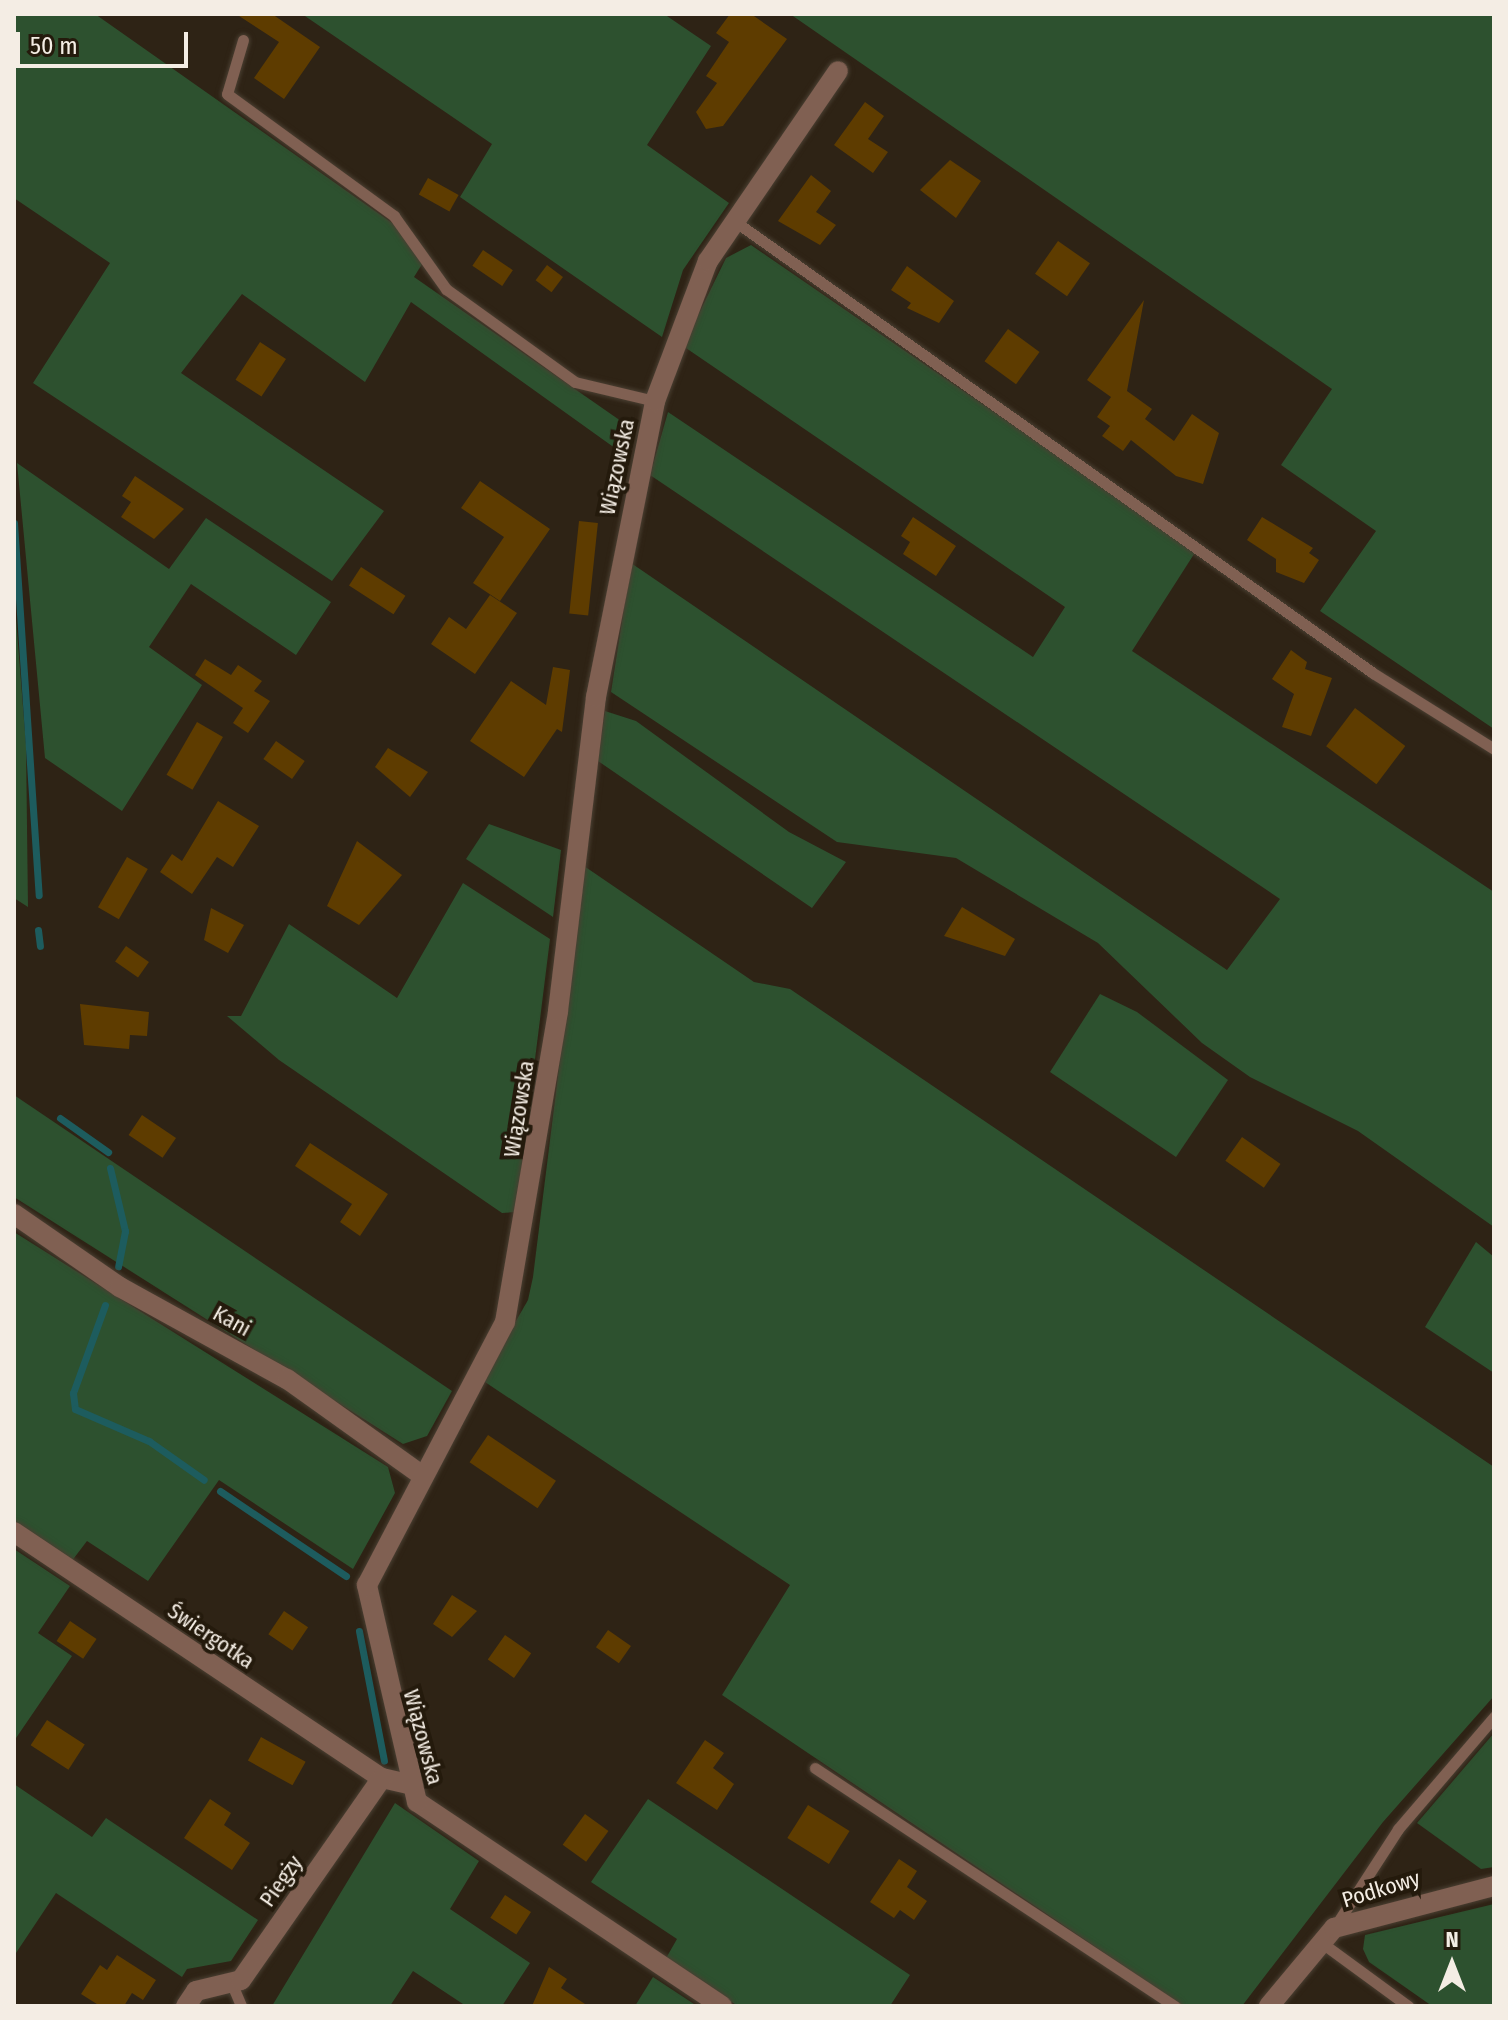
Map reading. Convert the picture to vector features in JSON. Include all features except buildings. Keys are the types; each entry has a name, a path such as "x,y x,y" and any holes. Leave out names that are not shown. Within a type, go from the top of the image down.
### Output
{"street":[{"name":"Wiązowska","path":"722,2006 426,1811 409,1784 367,1585 505,1322 521,1251 596,697 655,401 698,286 733,220 838,71"},
{"name":"Kani","path":"14,1214 120,1287 287,1379 423,1476"},
{"name":"Świergotka","path":"14,1532 382,1778"},
{"path":"382,1778 409,1784"},
{"name":"Piegży","path":"186,2006 196,1991 241,1980 382,1778"},
{"name":"Podkowy","path":"1328,1936 1494,1886"},
{"path":"1269,2006 1328,1936"}],"lane":[{"path":"243,40 227,94 394,216 446,289 575,382 655,401"},
{"path":"733,220 1373,673 1494,749"},
{"path":"1408,2006 1328,1936 1398,1829 1494,1717"},
{"path":"815,1768 1175,2006"},
{"path":"231,1982 241,2006"}],"green space":[{"path":"14,14 95,14 395,225 424,261 414,277 631,428 626,456 411,302 365,382 242,294 181,373 384,511 332,581 33,383 110,263 14,198"},
{"path":"302,14 664,14 711,46 647,145 729,203 683,270 662,337 460,197 492,144"},
{"path":"790,14 1494,14 1494,729 1320,611 1376,531 1281,465 1332,389"},
{"path":"751,245 1196,551 1132,651 1494,892 1494,1227 1358,1131 1250,1077 1202,1043 1098,943 956,858 837,842 611,692 631,563 1227,970 1280,899 650,475 668,412 1033,657 1065,607 683,346 726,258"},
{"path":"17,463 169,569 206,518 331,602 296,655 191,584 149,647 202,685 122,811 45,758"},
{"path":"14,593 26,745 28,907 14,898"},
{"path":"605,711 636,721 789,832 846,862 812,908 598,761"},
{"path":"489,824 561,850 553,917 466,859"},
{"path":"584,866 754,982 790,989 1494,1467 1494,1696 1383,1822 1242,2006 1183,2006 722,1695 790,1585 482,1380 528,1300 533,1277"},
{"path":"463,883 550,939 516,1212 502,1213 279,1060 227,1016 241,1016 289,924 397,998"},
{"path":"1100,994 1137,1012 1228,1080 1176,1157 1050,1072"},
{"path":"14,1095 452,1391 427,1436 403,1444 14,1197"},
{"path":"14,1232 388,1467 395,1493 353,1569 219,1480 148,1581 87,1541 71,1562 14,1524"},
{"path":"1476,1242 1494,1257 1494,1373 1425,1327"},
{"path":"14,1549 70,1586 38,1633 72,1656 14,1741"},
{"path":"1494,1733 1494,1867 1481,1869 1417,1823"},
{"path":"14,1784 92,1837 106,1818 258,1920 231,1961 187,1969 182,1977 56,1893 14,1956"},
{"path":"648,1799 910,1975 890,2006 738,2006 665,1960 677,1939 591,1882"},
{"path":"395,1803 479,1861 450,1909 530,1963 502,2006 466,2006 413,1971 390,2006 272,2006"},
{"path":"1494,1904 1494,2006 1432,2006 1369,1962 1363,1949 1365,1935"},
{"path":"653,1977 697,2006 635,2006"}],"waterway":[{"path":"14,523 39,895"},
{"path":"38,930 40,946"},
{"path":"60,1118 108,1152"},
{"path":"110,1168 125,1231 118,1266"},
{"path":"105,1305 73,1393 75,1409 149,1441 204,1480"},
{"path":"220,1491 346,1576"},
{"path":"359,1631 384,1761"}]}
